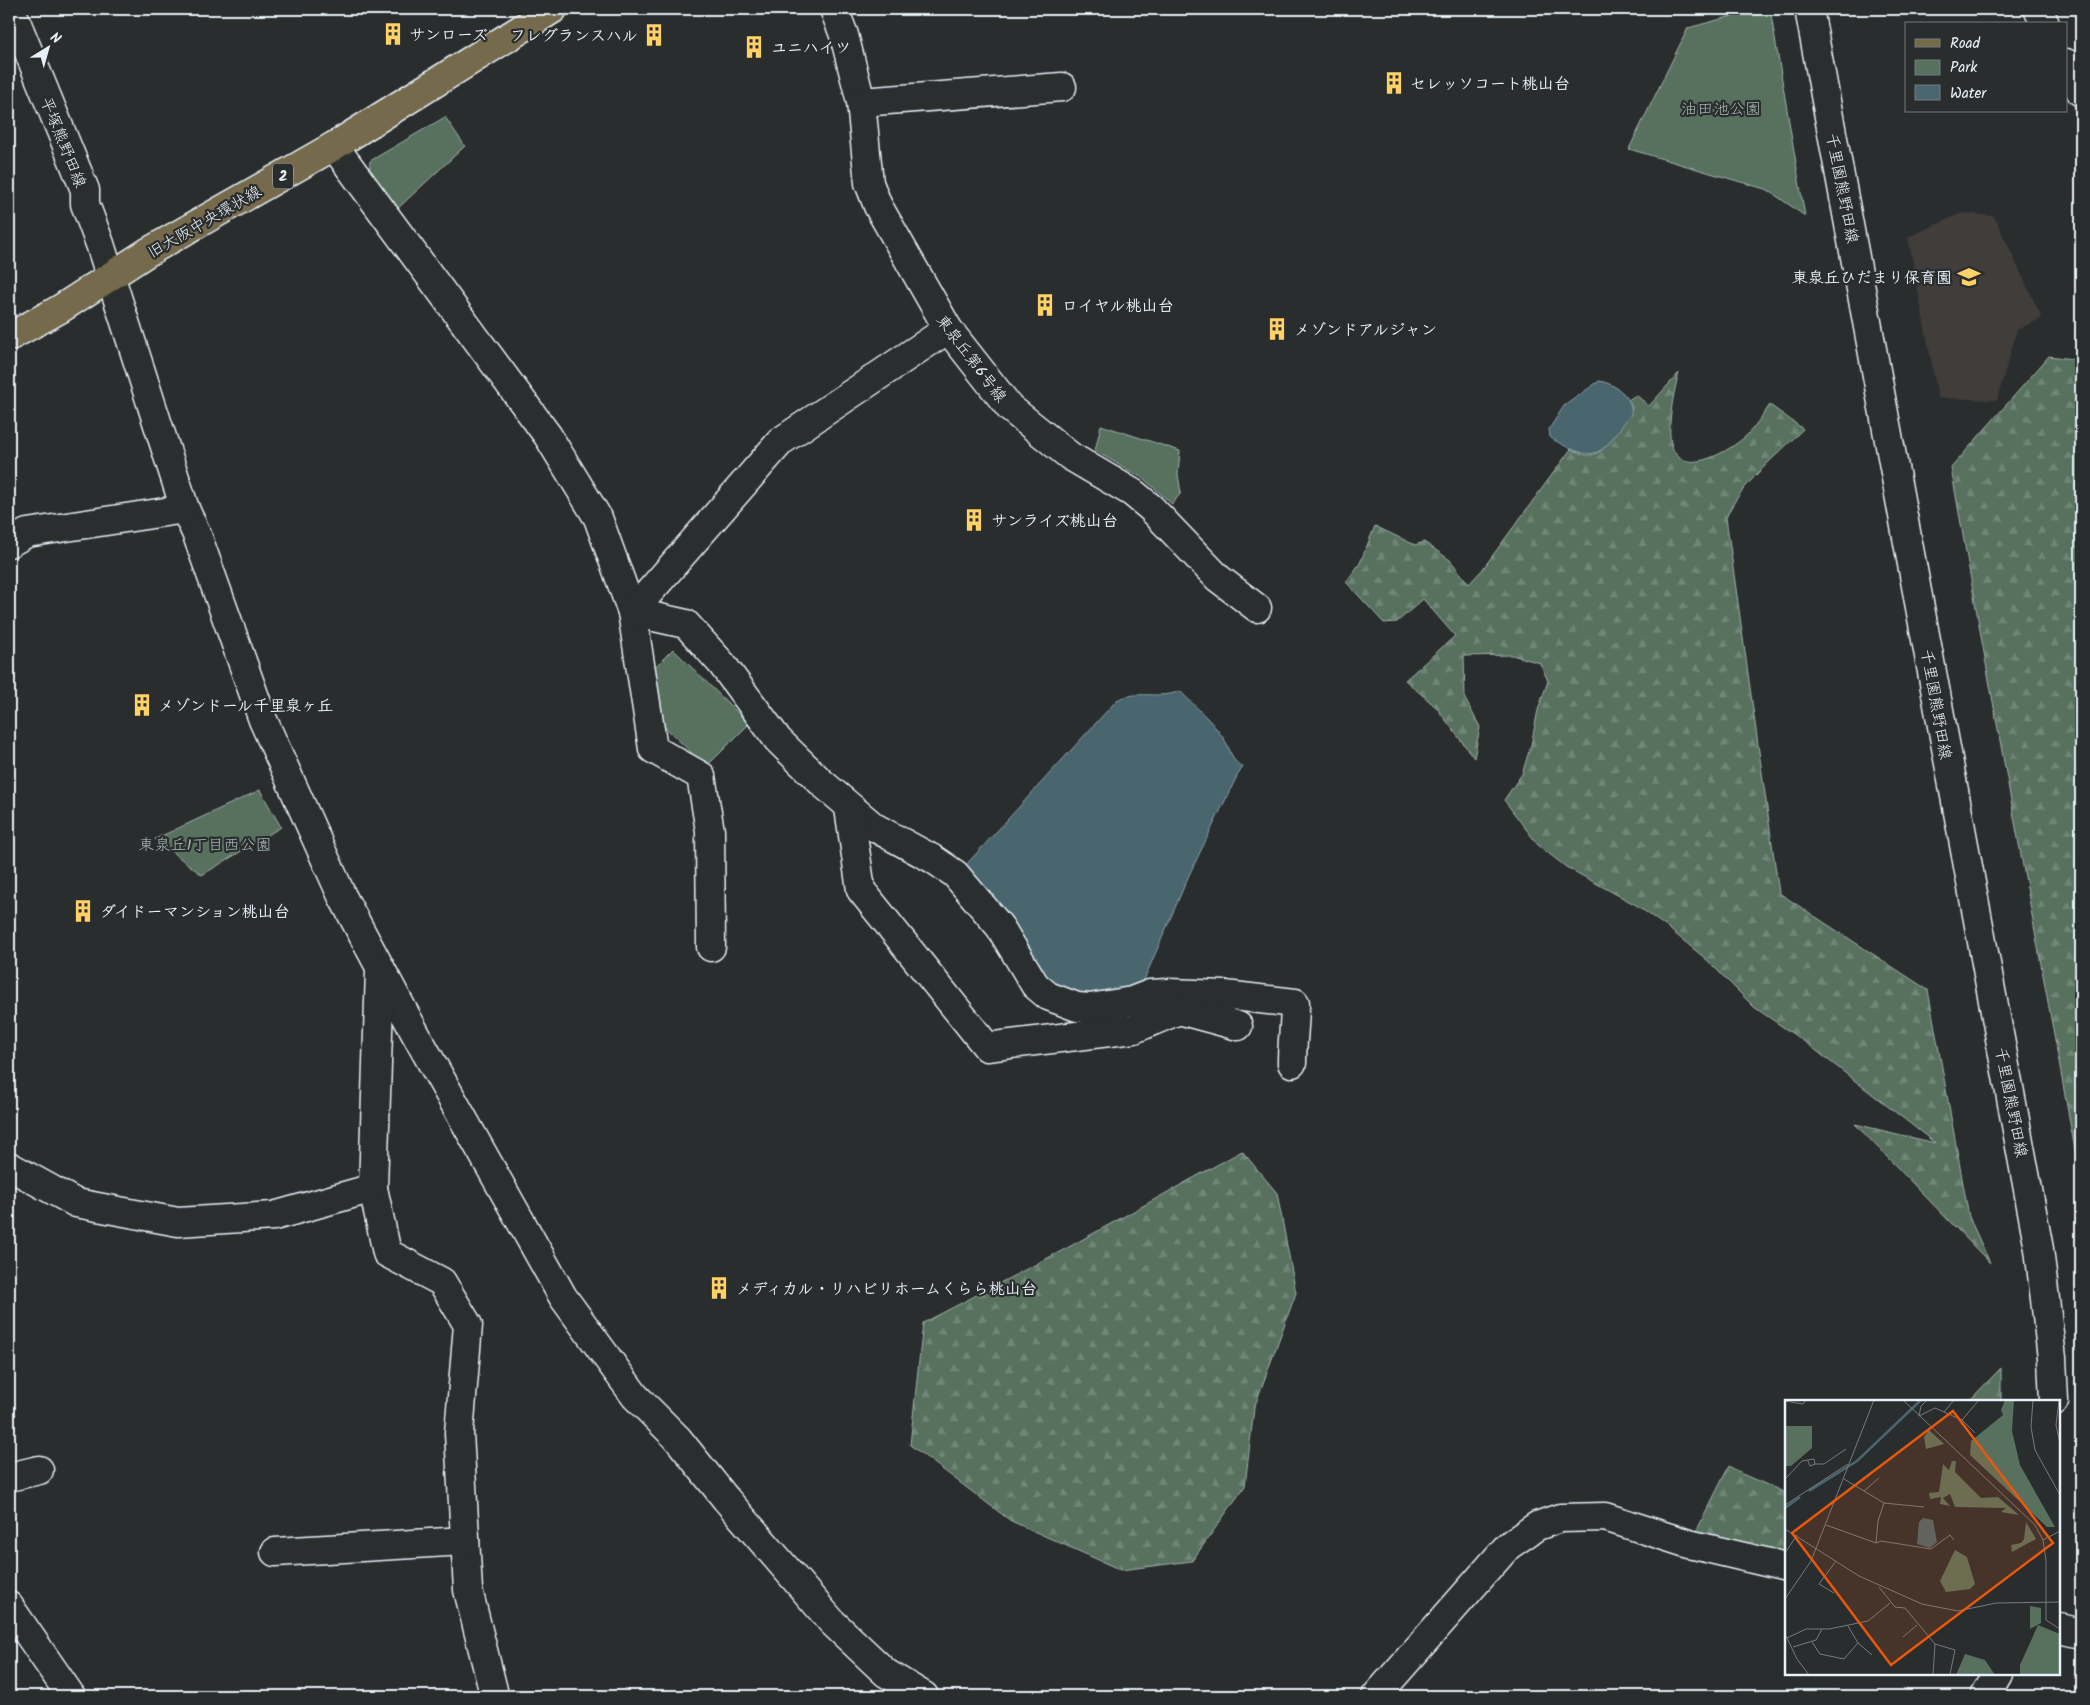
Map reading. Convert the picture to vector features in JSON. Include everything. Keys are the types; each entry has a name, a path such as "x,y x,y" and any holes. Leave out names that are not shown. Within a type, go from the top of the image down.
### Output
{"main road":[{"name":"旧大阪中央環状線","path":"9,337 157,248 334,146 553,9"}],"street":[{"name":"平塚熊野田線","path":"11,9 18,55 85,190 85,204 100,244 109,277 186,509 263,720 342,896 380,969 540,1260 593,1340 635,1396 678,1439 726,1499 832,1622 886,1673 924,1696"},
{"name":"東泉丘第6号線","path":"834,9 844,35 861,102 869,183 878,206 948,329 1010,408 1070,456 1134,494 1151,508 1218,578 1257,608"},
{"name":"千里園熊野田線","path":"1809,9 2039,1249 2052,1358 2054,1400"},
{"path":"2038,9 2044,22"},
{"path":"2068,68 2081,92"},
{"path":"861,102 1062,87"},
{"path":"334,146 548,436 598,518 632,612 653,749 701,776 710,831 711,948"},
{"path":"632,612 782,441 948,329"},
{"path":"9,543 27,534 186,509"},
{"path":"632,612 686,624 722,664 778,740 849,808 874,828 933,859 955,874 1000,927 1035,985 1048,996 1077,1007 1090,1008 1132,1001 1150,994 1168,993 1225,995 1295,1003 1296,1028 1292,1037 1292,1064"},
{"path":"849,808 861,890 987,1048 1134,1029 1179,1010 1238,1026"},
{"path":"380,969 373,1188 387,1253 442,1282 468,1325 459,1433 468,1590 487,1694"},
{"path":"9,1166 76,1204 178,1222 274,1216 373,1188"},
{"path":"9,1477 40,1470"},
{"path":"1376,1696 1508,1546 1537,1526 1560,1518 1605,1517 1689,1544 1785,1568"},
{"path":"275,1552 465,1541"},
{"path":"9,1606 70,1696"},
{"path":"2060,1628 2081,1632"},
{"path":"1986,1696 1997,1675"}],"shaded area":[{"name":"東泉丘ひだまり保育園","path":"1962,213 1994,216 2042,318 2017,330 1997,400 1938,398 1908,237"}],"green space":[{"name":"油田池公園","path":"1758,9 1770,9 1805,216 1768,190 1629,149 1688,28"},
{"path":"445,117 465,146 396,210 369,176 370,161"},
{"path":"2049,356 2081,360 2081,1183 1951,468"},
{"path":"1679,373 1673,400 1670,433 1673,449 1679,458 1699,461 1723,452 1749,433 1770,405 1803,429 1750,482 1732,506 1726,518 1779,893 1928,990 1969,1217 1990,1263 1855,1124 1935,1143 1809,1045 1754,1007 1706,959 1668,928 1636,905 1566,867 1538,845 1504,800 1522,774 1531,745 1538,710 1548,681 1540,663 1512,655 1464,656 1465,699 1480,727 1474,758 1436,707 1405,680 1455,636 1423,599 1397,622 1384,623 1346,582 1360,563 1375,526 1415,545 1424,542 1450,560 1469,584 1482,570 1571,449 1586,455 1601,451 1619,430 1632,408 1628,400 1636,395 1649,406"},
{"path":"1101,425 1180,451 1178,474 1181,493 1172,504 1144,479 1095,451"},
{"path":"673,649 749,724 706,767 663,725 655,667"},
{"name":"東泉丘1丁目西公園","path":"260,790 281,827 202,875 155,839"},
{"path":"1242,1151 1277,1193 1296,1293 1254,1408 1245,1486 1192,1561 1121,1570 1011,1521 910,1445 923,1323 1067,1248"},
{"path":"2001,1368 2001,1400 1970,1400"},
{"path":"1729,1466 1742,1474 1785,1493 1785,1553 1696,1532"}],"water":[{"path":"1599,381 1605,382 1622,392 1630,402 1631,408 1631,414 1606,446 1599,451 1582,453 1550,437 1549,429 1564,406"},
{"path":"1180,691 1219,732 1236,762 1243,767 1189,875 1144,980 1134,988 1108,995 1079,992 1065,988 1043,975 964,867 1117,700 1133,695 1164,695"}],"place":[{"name":"サンローズ","path":"393,34"},
{"name":"フレグランスハル","path":"654,35"},
{"name":"ユニハイツ","path":"754,47"},
{"name":"セレッソコート桃山台","path":"1394,83"},
{"name":"東泉丘ひだまり保育園","path":"1969,277"},
{"name":"ロイヤル桃山台","path":"1045,305"},
{"name":"メゾンドアルジャン","path":"1277,329"},
{"name":"サンライズ桃山台","path":"974,520"},
{"name":"メゾンドール千里泉ヶ丘","path":"142,705"},
{"name":"ダイドーマンション桃山台","path":"83,911"},
{"name":"メディカル・リハビリホームくらら桃山台","path":"719,1288"}]}
